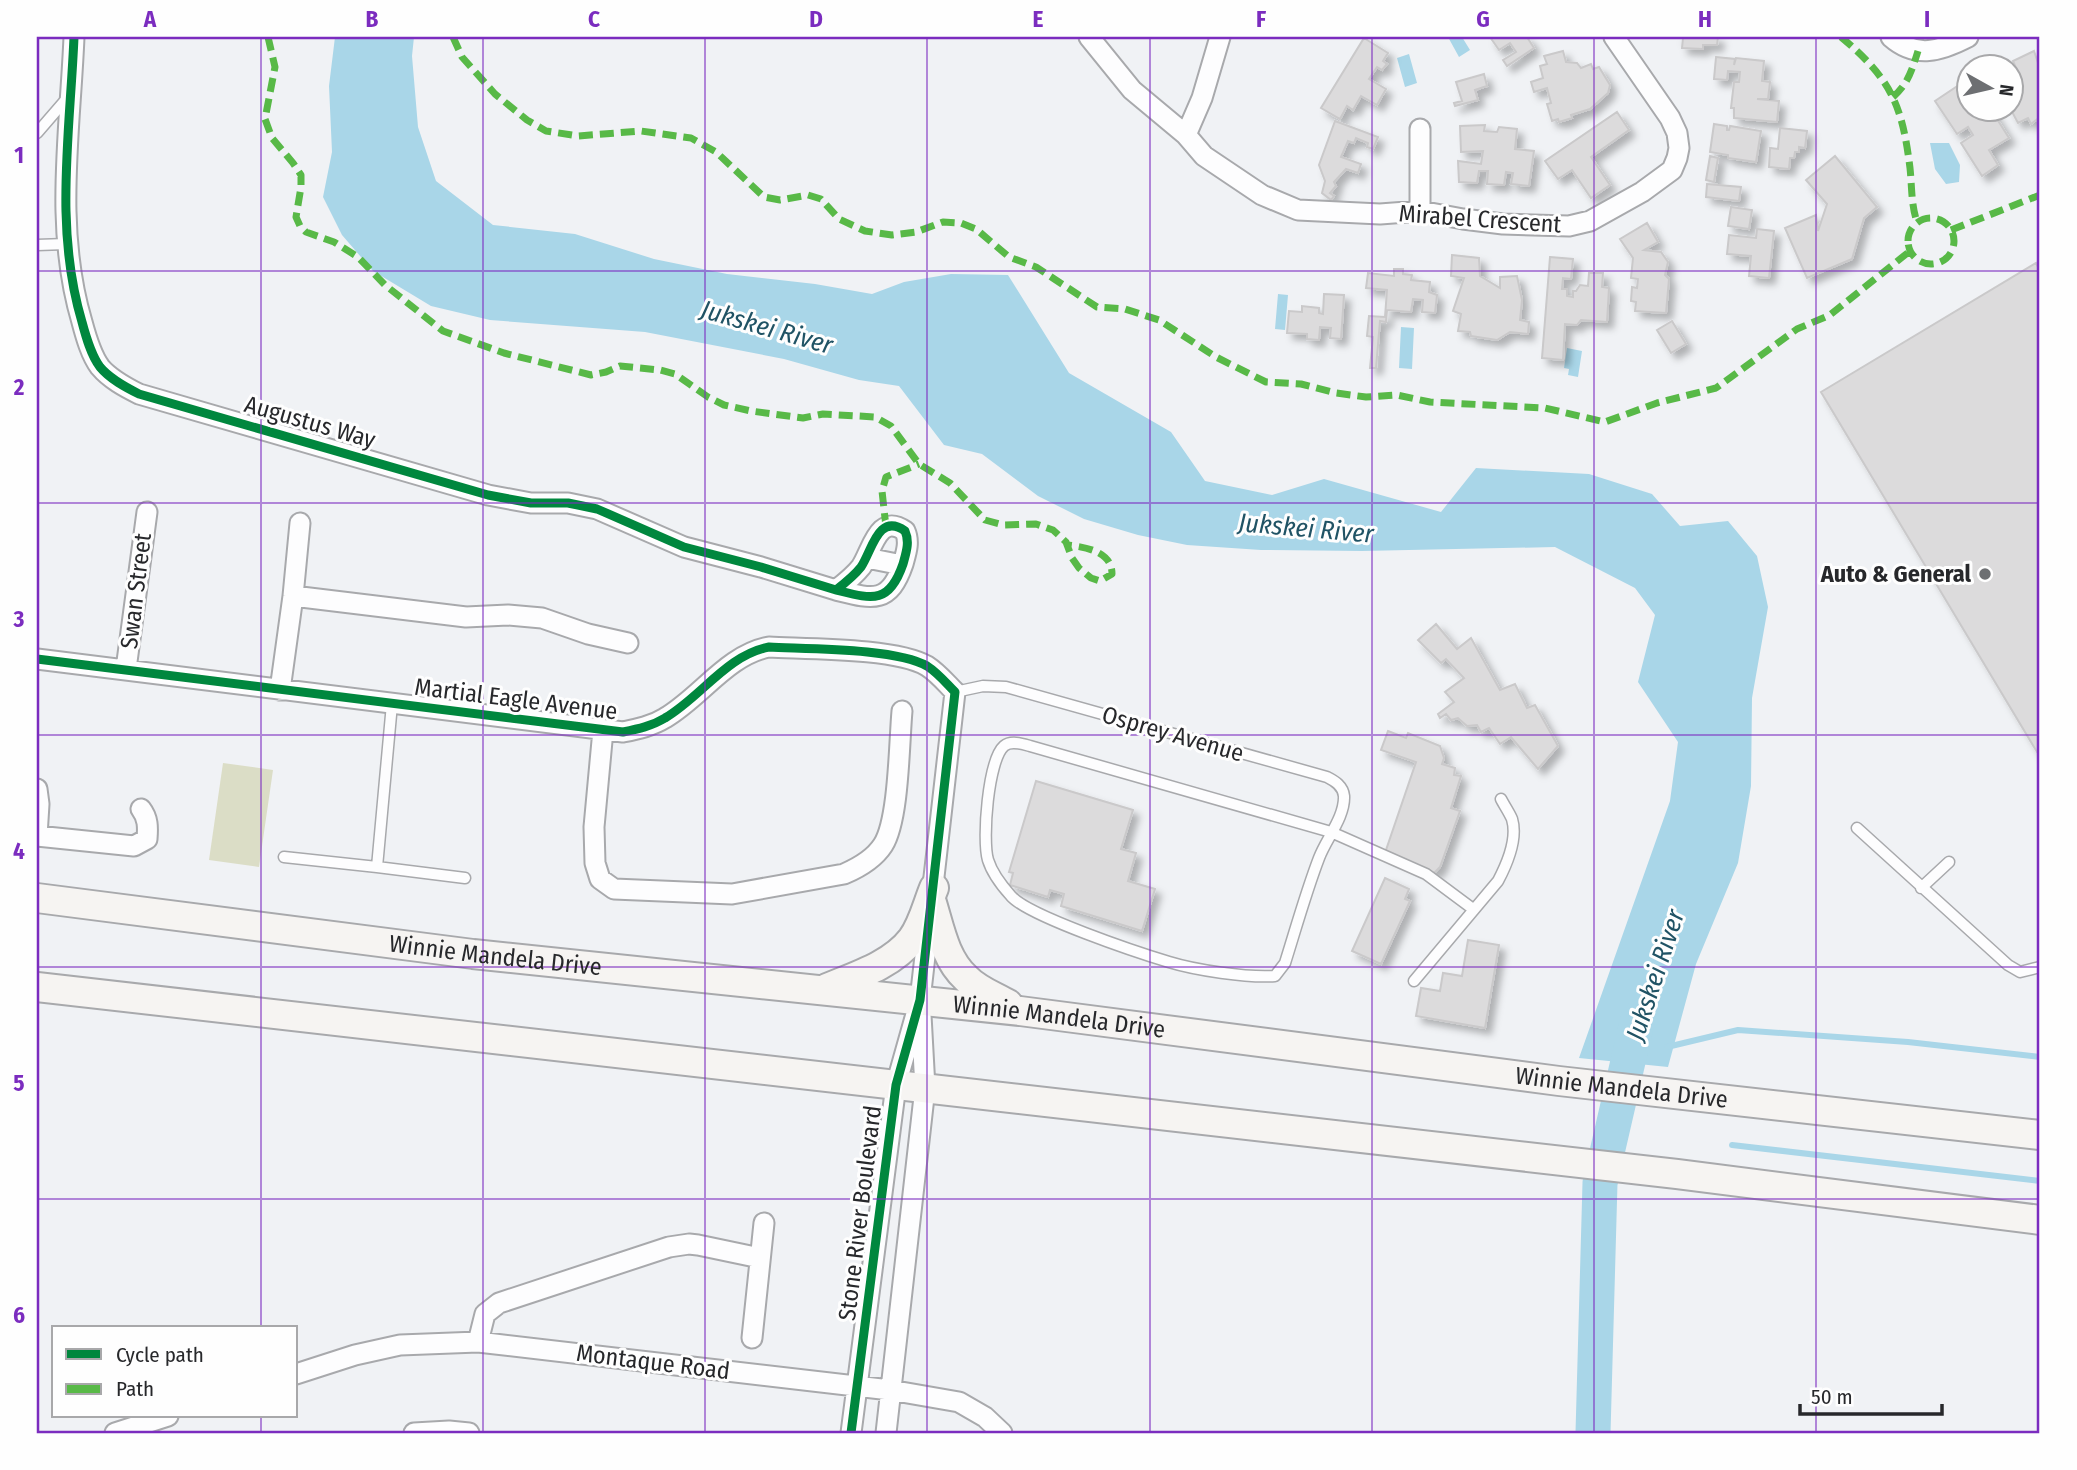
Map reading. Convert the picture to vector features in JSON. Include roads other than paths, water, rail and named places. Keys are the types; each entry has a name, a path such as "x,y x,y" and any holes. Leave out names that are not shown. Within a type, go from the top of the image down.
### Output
{"main road":[{"path":"821,990 875,968 895,956 911,940 933,896"},
{"path":"933,896 947,951 958,970 976,986 1020,1011"},
{"name":"Winnie Mandela Drive","path":"37,898 473,954 1020,1011 1559,1081 2040,1135"},
{"path":"37,988 1677,1174 2040,1220"}],"street":[{"name":"Augustus Way","path":"74,37 65,167 66,244 75,300 87,340 100,366 119,384 139,394 488,495 531,503 568,503 597,509 684,547 761,567 836,590 866,598 885,594 892,588 908,544 907,534 896,526 881,530 859,569 836,590"},
{"name":"Mirabel Crescent","path":"1089,37 1132,90 1186,135 1204,156 1262,195 1298,210 1368,214 1420,211 1503,224 1569,226 1590,221 1650,186 1672,170 1679,148 1677,133 1670,118 1614,37"},
{"path":"1186,135 1202,98 1220,37"},
{"path":"1891,37 1897,43 1928,52 1945,49 1968,37"},
{"path":"1420,129 1420,211"},
{"name":"Swan Street","path":"126,670 147,512"},
{"path":"280,690 300,523"},
{"path":"867,558 902,565"},
{"path":"293,596 466,617 508,615 542,618 588,634 628,643"},
{"name":"Martial Eagle Avenue","path":"37,659 623,732 642,729 664,718 738,659 755,649 769,647 896,655 925,665 956,692"},
{"path":"920,1000 956,692"},
{"path":"603,730 594,827 595,863 600,879 614,889 732,894 844,874 864,863 882,847 892,821 902,711"},
{"path":"37,789 37,836 124,846 139,845 147,839 148,830 141,809"},
{"name":"Stone River Boulevard","path":"850,1433 896,1085 920,1000"},
{"name":"Stone River Boulevard","path":"886,1433 925,1088 920,1000"},
{"path":"752,1338 764,1223"},
{"path":"478,1342 485,1314 499,1303 669,1247 698,1245 760,1258"},
{"name":"Montaque Road","path":"298,1373 355,1355 400,1345 478,1342 890,1390 959,1402 985,1417 1002,1433"},
{"path":"115,1433 162,1418"},
{"path":"414,1433 469,1433"}],"lane":[{"path":"37,133 69,96"},
{"path":"37,245 66,244"},
{"name":"Osprey Avenue","path":"956,692 983,685 1006,687 1327,777 1341,787 1344,794 1331,832"},
{"path":"377,867 392,704"},
{"path":"1331,832 1318,860 1285,963 1275,976 1216,971 1170,963 1047,917 1020,904 1012,897 993,872 986,854 986,814 993,770 997,757 1009,743 1030,746 1331,832 1426,873 1473,909"},
{"path":"1414,981 1498,881 1509,856 1513,835 1512,820 1501,799"},
{"path":"1857,828 2008,965 2020,972 2040,967"},
{"path":"284,857 465,878"},
{"path":"1921,888 1949,862"}],"water":[{"path":"335,37 414,37 412,56 418,127 436,181 493,225 575,234 654,259 727,274 815,284 872,294 904,282 951,274 1008,275 1069,373 1171,432 1205,481 1272,495 1324,479 1441,512 1476,468 1589,474 1652,494 1680,526 1728,521 1757,556 1768,607 1752,698 1751,786 1738,863 1696,964 1668,1067 1579,1058 1670,801 1678,742 1638,682 1655,615 1635,588 1555,547 1261,550 1187,545 1138,535 1084,519 1038,496 982,454 944,445 899,386 859,380 784,359 645,332 490,320 431,306 373,271 342,235 323,197 332,152 329,86"},
{"path":"1448,37 1462,37 1470,50 1459,57"},
{"path":"1409,54 1417,83 1405,87 1397,58"},
{"path":"1930,143 1949,143 1960,165 1959,182 1946,184 1935,169"},
{"path":"1278,294 1288,295 1285,330 1275,329"},
{"path":"1401,327 1414,328 1412,369 1399,368"},
{"path":"1567,348 1582,351 1578,377 1568,375 1569,369 1564,368"}],"waterway":[{"name":"Jukskei River","path":"1593,1433 1600,1183 1638,1018"},
{"path":"1667,1047 1738,1030 1908,1042 2040,1057"},
{"path":"1732,1145 2040,1181"}],"place":[{"name":"Auto & General","path":"1985,574"}]}
